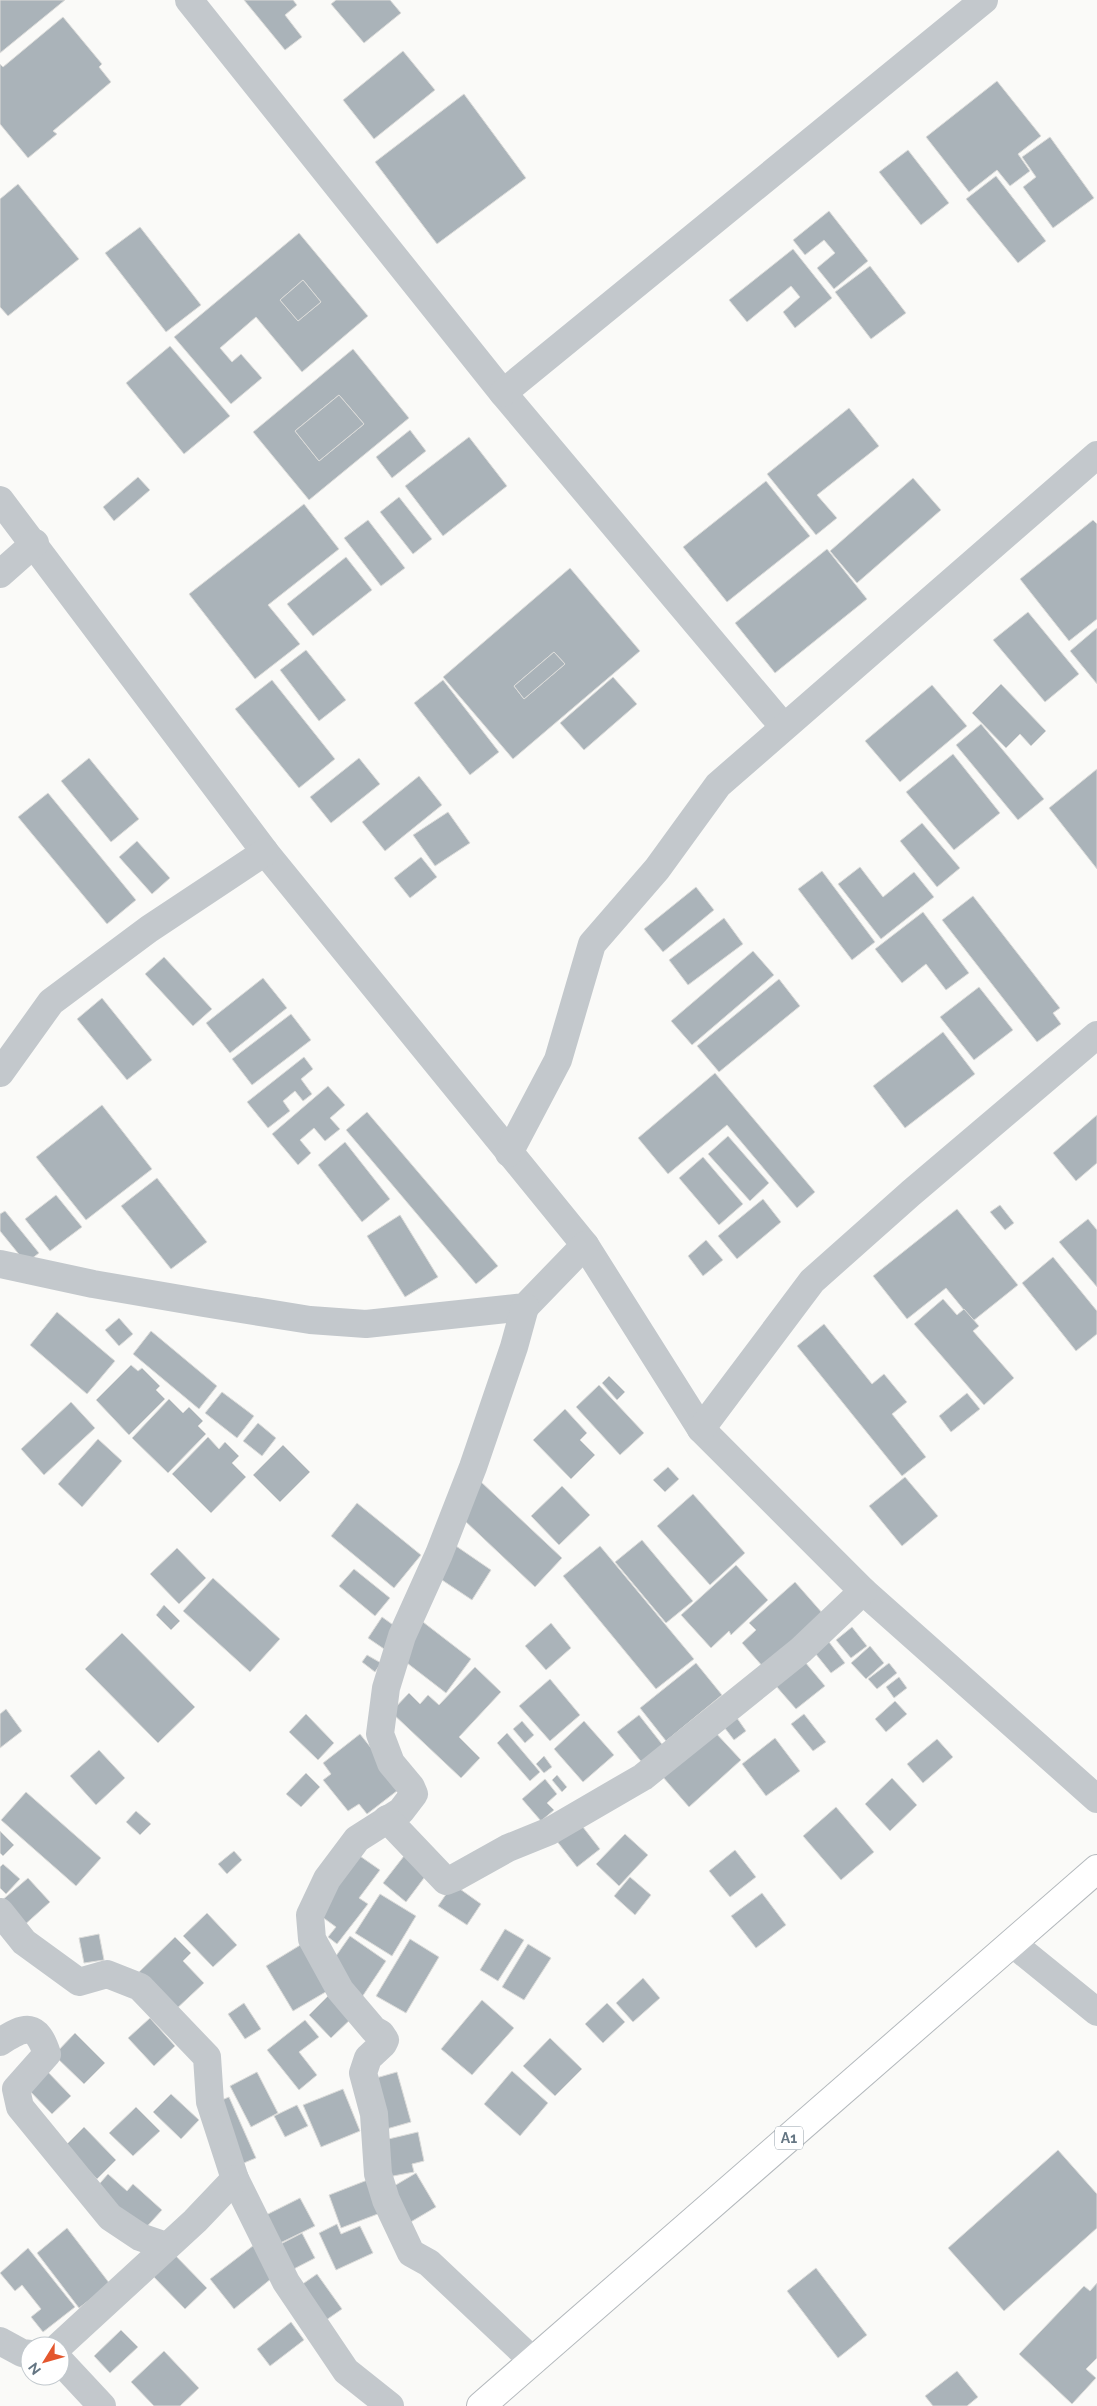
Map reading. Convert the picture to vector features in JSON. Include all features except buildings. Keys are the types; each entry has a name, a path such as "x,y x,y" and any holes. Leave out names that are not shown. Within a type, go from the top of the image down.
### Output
{"highway":[{"name":"A1","path":"480,2406 1097,1869"}],"street":[{"path":"189,0 503,393 783,726"},
{"path":"503,393 984,0"},
{"path":"509,1152 558,1060 592,944 657,869 718,785 783,726 1097,455"},
{"path":"0,500 35,543 265,852 585,1246 701,1429 863,1591 1097,1799"},
{"path":"0,574 35,543"},
{"path":"0,1073 51,1002 149,929 265,852"},
{"path":"701,1429 812,1282 911,1193 1097,1035"},
{"path":"533,2361 429,2263 411,2253 386,2200 378,2174 374,2114 363,2073 368,2058 385,2040 340,1990 312,1939 310,1915 327,1879 357,1839 401,1811 414,1794 411,1787 390,1763 380,1734 386,1688 402,1636 439,1554 473,1467 514,1347 525,1307 585,1246"},
{"path":"0,1264 93,1284 310,1320 374,1324 525,1307"},
{"path":"387,1819 446,1881 456,1877 508,1848 550,1831 643,1777 801,1650 863,1591"},
{"path":"0,1912 24,1942 79,1982 107,1974 140,1987 207,2057 210,2102 235,2179 286,2282 346,2371 390,2406"},
{"path":"1012,1943 1097,2012"},
{"path":"0,2042 17,2031 32,2030 41,2036 47,2054 16,2089 20,2107 110,2217 140,2236 166,2246"},
{"path":"70,2336 166,2246 196,2221 235,2179"},
{"path":"0,2341 20,2352"},
{"path":"70,2372 102,2406"}]}
